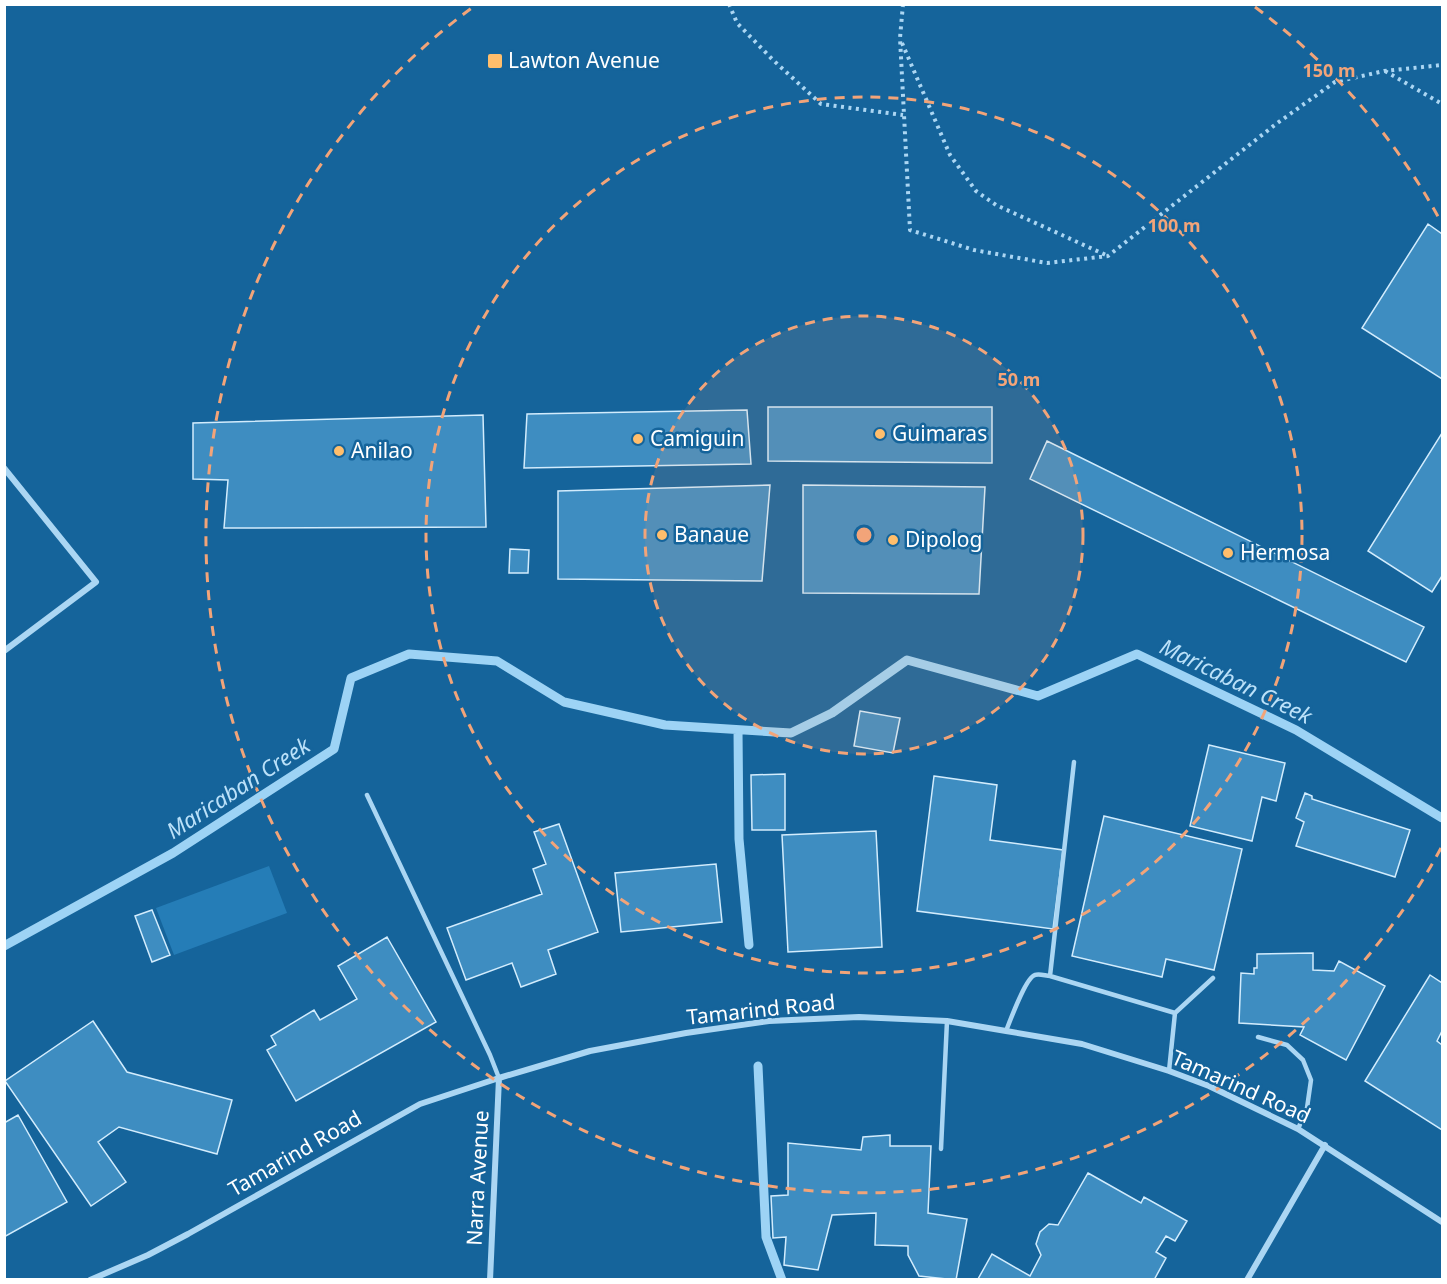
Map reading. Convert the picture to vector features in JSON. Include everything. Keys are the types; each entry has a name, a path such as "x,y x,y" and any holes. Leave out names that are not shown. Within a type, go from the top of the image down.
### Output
{"street":[{"path":"4,468 96,582 4,651"},
{"name":"Tamarind Road","path":"90,1280 188,1234 420,1104 590,1051 686,1033 770,1021 859,1017 947,1021 1082,1044 1169,1071 1209,1086 1298,1129 1443,1222"},
{"name":"Narra Avenue","path":"490,1280 499,1078"},
{"path":"1247,1280 1325,1145"}],"lane":[{"path":"1050,976 1074,762"},
{"path":"367,795 499,1078"},
{"path":"1005,1031 1023,991 1035,974 1050,976 1175,1013"},
{"path":"1169,1071 1175,1013 1213,978"},
{"path":"941,1149 947,1021"},
{"path":"1258,1037 1287,1045 1303,1060 1311,1080 1307,1108 1298,1129"}],"path":[{"path":"729,4 738,23 773,60 821,104 903,115"},
{"path":"903,4 900,39 910,230 974,250 1047,263 1108,256 1276,124 1335,82 1384,71 1443,65"},
{"path":"900,39 950,155 976,191 996,205 1108,256"},
{"path":"1384,71 1443,104"}],"shaded area":[{"path":"269,866 287,913 174,955 156,908"}],"building":[{"path":"1428,224 1442,234 1442,379 1362,328"},
{"name":"Guimaras","path":"768,407 992,407 992,463 768,461"},
{"name":"Camiguin","path":"747,410 751,464 524,468 527,414"},
{"name":"Anilao","path":"483,415 486,527 224,528 228,480 193,479 193,423"},
{"path":"1442,433 1442,576 1432,592 1368,551"},
{"name":"Hermosa","path":"1047,441 1424,627 1406,662 1030,479"},
{"name":"Banaue","path":"770,485 762,581 558,579 558,491"},
{"name":"Dipolog","path":"803,485 985,487 979,594 803,593"},
{"path":"510,549 529,550 528,573 509,573"},
{"path":"860,711 900,718 893,753 854,746"},
{"path":"1209,745 1285,763 1276,801 1262,797 1252,841 1190,826"},
{"path":"785,774 785,830 752,830 751,775"},
{"path":"934,776 997,785 990,840 1063,850 1053,929 917,911"},
{"path":"1305,793 1312,796 1312,799 1410,830 1395,877 1296,846 1304,822 1296,818"},
{"path":"1104,816 1242,849 1214,970 1166,959 1162,977 1072,956"},
{"path":"559,824 598,932 548,950 556,974 521,987 512,963 466,980 447,928 542,894 533,869 546,864 534,832"},
{"path":"876,831 882,947 788,952 782,835"},
{"path":"716,864 722,922 621,932 615,873"},
{"path":"152,910 170,955 152,962 135,916"},
{"path":"387,937 436,1022 296,1101 267,1050 276,1045 271,1036 314,1010 320,1020 357,999 338,966"},
{"path":"1313,953 1313,970 1334,971 1339,961 1385,986 1346,1060 1300,1035 1304,1027 1239,1023 1241,973 1254,974 1254,968 1257,968 1257,954"},
{"path":"1430,975 1442,983 1442,1031 1437,1041 1442,1045 1442,1130 1365,1081"},
{"path":"93,1021 127,1072 232,1100 217,1154 119,1127 98,1142 126,1182 91,1206 5,1081"},
{"path":"18,1115 67,1202 4,1237 4,1123"},
{"path":"890,1135 890,1146 931,1146 928,1213 967,1219 956,1280 919,1276 908,1255 908,1246 875,1245 876,1213 832,1215 818,1270 784,1265 786,1237 773,1238 771,1196 788,1195 788,1143 861,1150 863,1137"},
{"path":"1088,1173 1141,1203 1144,1197 1187,1221 1175,1241 1166,1236 1156,1252 1166,1258 1154,1280 978,1279 992,1254 1030,1276 1041,1255 1036,1244 1040,1232 1049,1224 1058,1225"}],"waterway":[{"name":"Maricaban Creek","path":"4,946 173,853 334,749 351,678 409,654 497,661 564,702 665,725 791,733 832,713 907,660 1038,696 1137,654 1296,730 1442,818"},
{"path":"738,730 739,839 749,945"},
{"path":"758,1066 766,1237 782,1280"}],"place":[{"name":"Lawton Avenue","path":"495,61"},
{"name":"Guimaras","path":"880,434"},
{"name":"Camiguin","path":"638,439"},
{"name":"Anilao","path":"339,451"},
{"name":"Banaue","path":"662,535"},
{"name":"Dipolog","path":"893,540"},
{"name":"Hermosa","path":"1228,553"}]}
